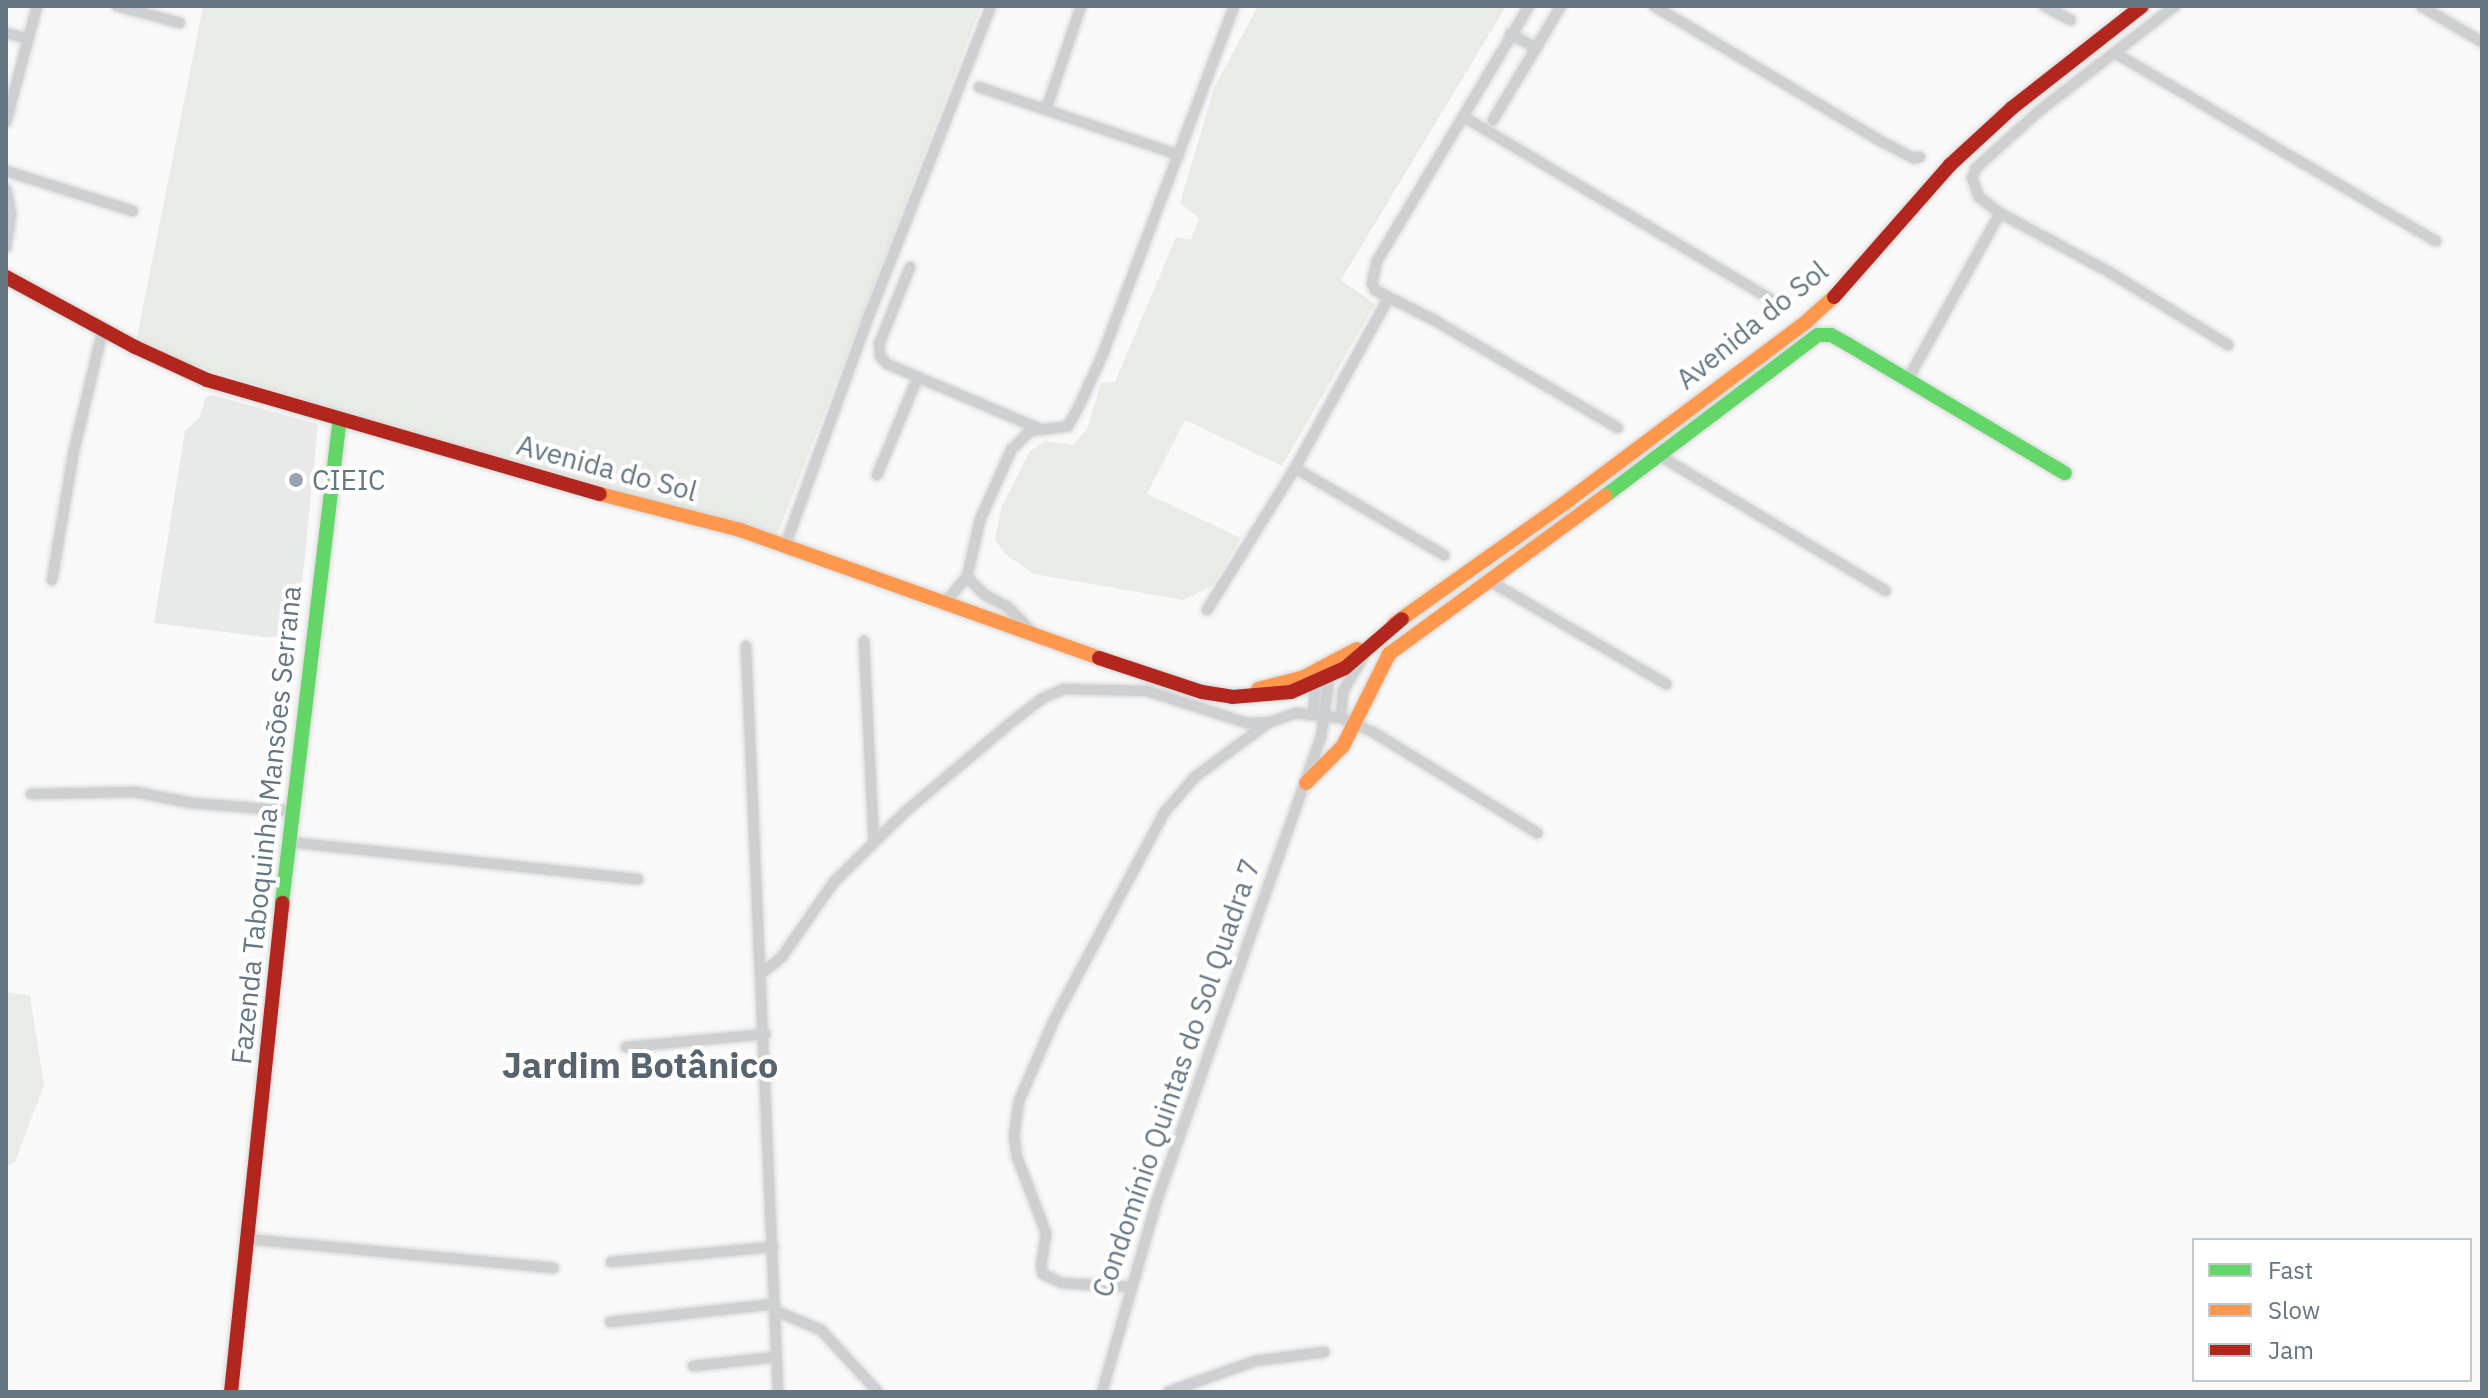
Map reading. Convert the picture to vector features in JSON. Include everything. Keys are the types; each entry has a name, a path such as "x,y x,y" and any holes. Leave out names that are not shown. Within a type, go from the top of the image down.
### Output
{"street":[{"path":"6,122 37,6"},
{"path":"117,6 180,23"},
{"path":"785,546 870,313 991,6"},
{"path":"1046,110 1081,6"},
{"path":"946,601 967,577 980,520 1005,461 1023,434 1038,428 1068,426 1079,406 1102,356 1234,6"},
{"path":"1529,6 1372,273 1375,290 1618,428"},
{"path":"1493,120 1561,6"},
{"path":"1654,6 1877,139 1913,158 1920,157"},
{"path":"2044,6 2070,20"},
{"name":"Avenida do Sol","path":"1323,674 1565,503 1807,321 1840,291 1950,165 2044,81 2142,6"},
{"path":"2175,6 2039,111 1976,168 1972,178 1979,197 2000,213 2109,272 2228,345"},
{"path":"2421,6 2482,42"},
{"path":"6,33 28,39"},
{"path":"1510,34 1536,48"},
{"path":"2115,53 2436,241"},
{"path":"979,87 1179,155"},
{"path":"1464,117 1780,305"},
{"path":"6,171 133,211"},
{"path":"6,189 11,215 6,248"},
{"path":"2000,213 1908,379 2065,473"},
{"path":"910,267 879,344 880,356 887,364 1038,428"},
{"name":"Avenida do Sol","path":"6,277 135,347 207,380 551,481 740,530 946,601 1036,637 1202,692 1264,688 1323,674 1366,653 1402,619"},
{"path":"1207,610 1295,468 1389,297"},
{"path":"52,580 74,450 103,329"},
{"name":"Condomínio Quintas do Sol Quadra 7","path":"1306,783 1340,750 1348,720 1389,654 1491,582 1822,334 1908,379"},
{"path":"877,475 918,377"},
{"name":"Fazenda Taboquinha Mansões Serrana","path":"231,1392 292,811 340,419"},
{"path":"1658,455 1886,591"},
{"path":"1295,468 1444,555"},
{"path":"967,577 985,595 1008,607 1036,637"},
{"path":"1491,582 1666,684"},
{"path":"864,641 874,842"},
{"path":"746,646 763,972 778,1392"},
{"path":"1342,696 1366,653"},
{"path":"1323,674 1342,696 1348,720"},
{"path":"1313,714 1323,674"},
{"name":"Condomínio Quintas do Sol Quadra 7","path":"1102,1392 1131,1287 1208,1051 1321,738 1326,716 1323,674"},
{"path":"763,972 781,958 834,882 874,842 1043,698 1064,689 1147,691 1234,720 1270,722"},
{"path":"1131,1287 1062,1283 1043,1274 1041,1266 1046,1233 1017,1157 1014,1136 1019,1101 1054,1020 1164,813 1195,777 1270,722 1289,714 1326,716 1348,720 1537,833"},
{"path":"1321,738 1329,748 1340,750"},
{"path":"31,794 135,792 192,803 292,811"},
{"path":"289,842 638,879"},
{"path":"626,1047 765,1034"},
{"path":"247,1239 554,1268"},
{"path":"611,1262 773,1247"},
{"path":"610,1322 776,1307 821,1330 878,1392"},
{"path":"1168,1392 1255,1361 1324,1352"},
{"path":"693,1366 777,1357"}],"shaded area":[{"path":"203,6 981,6 773,546 135,347"},
{"path":"1258,6 1506,6 1341,280 1375,304 1282,466 1185,420 1147,494 1241,538 1212,586 1183,600 1034,574 1005,554 995,540 1001,508 1030,451 1045,441 1073,445 1087,429 1101,383 1115,382 1176,237 1191,240 1199,218 1180,203 1214,88"},
{"path":"212,395 318,424 297,636 264,637 154,623 185,431 199,418 206,397"},
{"path":"6,992 30,996 44,1085 15,1162 6,1166"}],"traffic: fast":[{"path":"1605,496 1818,335 1831,335 1849,345 2065,473"},
{"path":"282,903 340,419"}],"traffic: slow":[{"path":"1394,624 1565,503 1807,321 1834,297"},
{"path":"600,494 740,530 1099,658"},
{"path":"1306,783 1343,746 1389,654 1605,496"},
{"path":"1258,689 1304,677 1357,649"}],"traffic: jam":[{"path":"1834,297 1950,165 2012,108 2142,6"},
{"path":"6,277 135,347 207,380 600,494"},
{"path":"1099,658 1202,692 1232,697 1291,692 1345,668 1402,619"},
{"path":"231,1392 282,903"}],"place":[{"name":"CIEIC","path":"296,480"}],"district":[{"name":"Jardim Botânico","path":"640,1065"}]}
